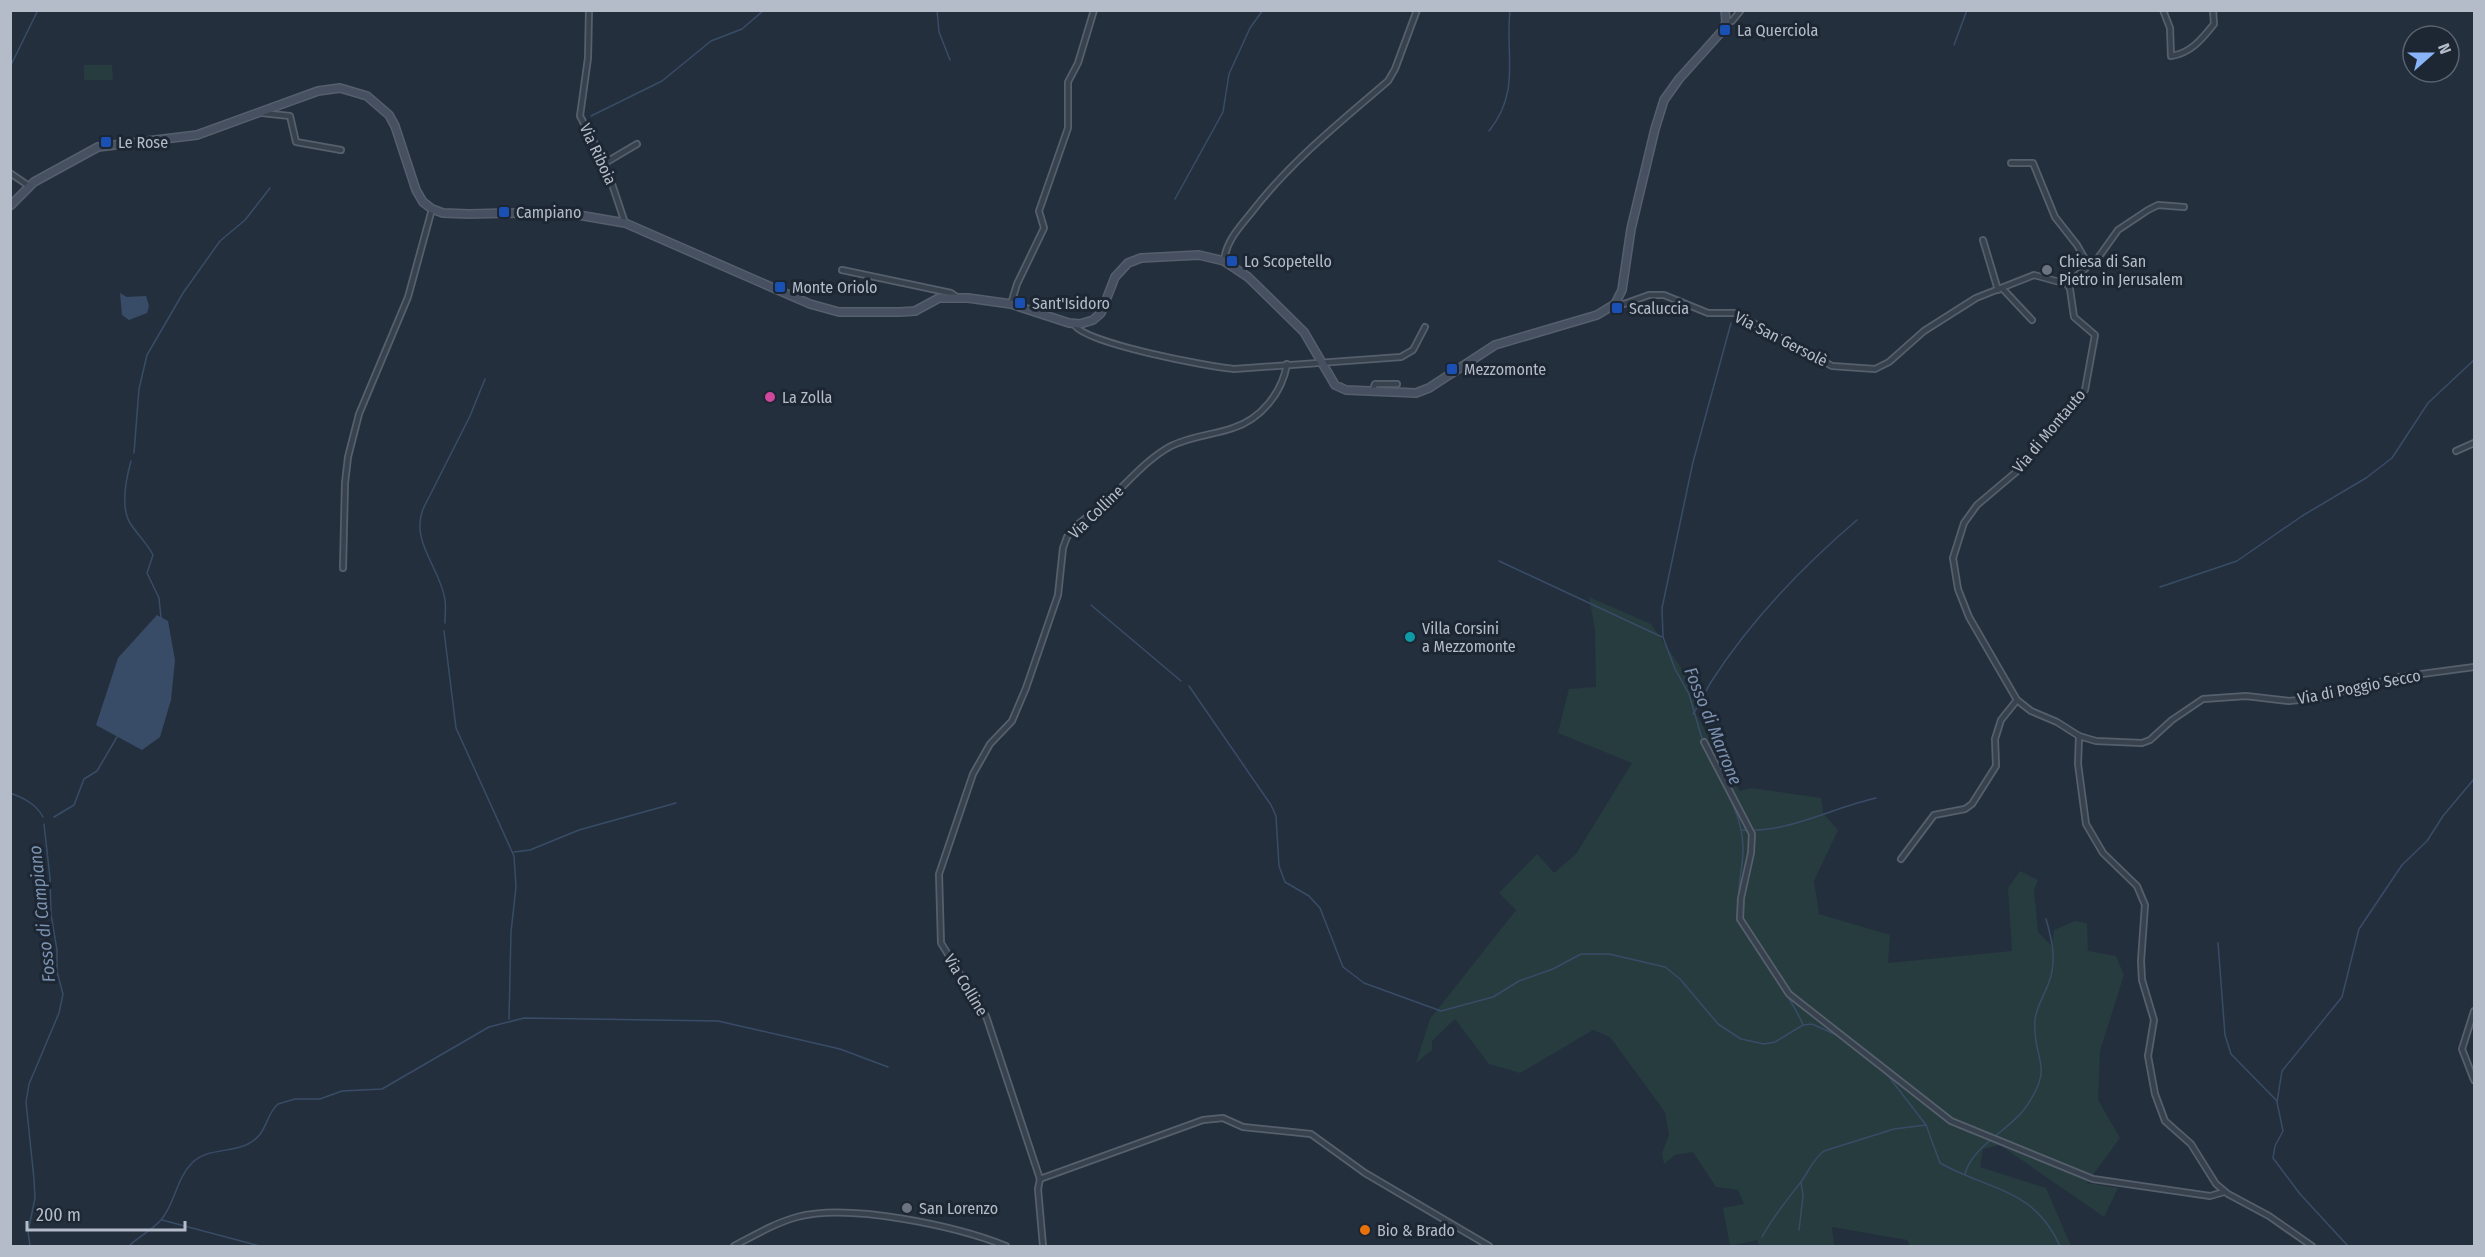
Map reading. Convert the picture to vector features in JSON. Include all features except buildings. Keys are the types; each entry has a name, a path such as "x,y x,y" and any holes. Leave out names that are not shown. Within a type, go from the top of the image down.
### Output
{"main road":[{"path":"10,206 29,186 98,147 197,135 331,88 367,96 389,115 416,190 423,202 443,213 561,212 625,224 828,310 907,312 918,310 939,298 957,297 1011,304 1074,324 1088,322 1101,313 1115,277 1133,261 1188,254 1224,261 1248,277 1297,325 1322,361 1331,380 1339,388 1411,394 1423,391 1495,345 1597,315 1615,304 1622,290 1630,229 1654,129 1664,100 1679,79 1720,34 1726,22 1725,10"}],"street":[{"name":"Via Riboia","path":"589,10 588,58 580,117 605,163 625,224"},
{"path":"1011,304 1017,284 1044,228 1039,212 1068,128 1068,82 1078,63 1094,10"},
{"path":"1224,261 1226,248 1234,234 1269,188 1312,146 1388,81 1395,69 1417,10"},
{"path":"1726,22 1732,21 1741,10"},
{"path":"2163,10 2170,28 2171,56 2181,54 2200,42 2214,24 2213,10"},
{"path":"259,113 290,116 296,142 340,150"},
{"path":"605,163 637,144"},
{"path":"2011,163 2033,163 2055,217 2077,245 2089,266"},
{"path":"10,173 29,186"},
{"path":"2067,284 2098,258 2118,230 2148,210 2158,205 2184,207"},
{"path":"343,568 345,483 348,457 360,414 408,297 432,209"},
{"path":"1983,240 2000,289 2032,320"},
{"path":"842,270 889,279 957,297"},
{"name":"Via San Gersolè","path":"1615,304 1621,305 1649,295 1664,295 1708,313 1735,313 1832,366 1875,369 1889,363 1918,336 1964,304 2034,274 2067,284"},
{"name":"Via di Montauto","path":"2067,284 2070,289 2074,317 2095,335 2087,385 2022,467 1977,505 1964,524 1953,558 1958,589 1969,617 2017,700 2031,711 2057,722 2079,736"},
{"path":"1074,324 1078,331 1108,341 1207,367 1255,368 1404,356 1413,350 1425,327"},
{"name":"Via Colline","path":"1041,1179 986,1016 940,943 939,874 943,854 956,828 973,774 990,744 1012,721 1026,688 1058,595 1063,548 1069,533 1145,464 1171,446 1207,433 1234,428 1257,415 1274,399 1285,377 1287,364"},
{"path":"1372,392 1375,384 1397,384"},
{"path":"2456,451 2475,443"},
{"name":"Via di Poggio Secco","path":"2079,736 2096,741 2142,743 2150,741 2181,713 2203,699 2246,696 2289,701 2308,699 2399,677 2475,667"},
{"path":"1901,859 1934,815 1965,809 1972,804 1996,766 1995,739 2001,720 2017,700"},
{"path":"2079,736 2078,764 2086,824 2107,859 2137,886 2145,905 2142,980 2154,1020 2148,1056 2155,1094 2165,1121 2191,1144 2216,1184 2234,1199 2264,1212 2312,1246"},
{"path":"1704,742 1752,834 1751,853 1741,898 1740,919 1789,994 1951,1121 2093,1179 2210,1196 2224,1192"},
{"path":"2475,1011 2462,1049 2475,1080"},
{"path":"1043,1246 1038,1189 1041,1179 1203,1120 1223,1118 1242,1127 1311,1134 1365,1173 1489,1246"},
{"path":"735,1246 762,1230 798,1217 833,1212 909,1220 958,1230 1006,1246"}],"green space":[{"path":"84,65 112,65 113,80 84,80"},
{"path":"1589,597 1651,624 1701,697 1695,712 1740,791 1752,788 1821,798 1823,813 1838,830 1814,881 1819,914 1890,935 1888,963 2012,951 2008,888 2020,871 2038,880 2034,890 2038,932 2052,946 2054,930 2075,921 2087,923 2088,951 2116,956 2124,975 2100,1051 2098,1100 2120,1138 2087,1183 2118,1188 2104,1217 2000,1145 1983,1149 1980,1167 2046,1188 2071,1246 1910,1246 1907,1240 1832,1227 1834,1246 1760,1246 1757,1240 1730,1246 1723,1208 1744,1204 1738,1190 1716,1187 1693,1152 1675,1155 1664,1164 1662,1153 1669,1135 1665,1112 1610,1037 1593,1030 1520,1073 1489,1064 1455,1019 1432,1041 1432,1050 1416,1063 1430,1019 1516,910 1499,893 1537,854 1554,873 1576,854 1632,763 1558,733 1569,689 1596,687 1595,629"}],"water":[{"path":"120,293 127,297 146,296 149,306 147,313 129,320 122,315"},
{"path":"157,615 168,621 175,660 171,700 160,737 142,750 96,725 118,658"}],"waterway":[{"path":"10,67 38,10"},
{"path":"591,116 662,81 711,41 742,29 764,10"},
{"path":"937,10 939,32 950,60"},
{"path":"1175,199 1223,112 1229,74 1250,28 1263,10"},
{"path":"1489,131 1499,116 1508,87 1510,10"},
{"path":"1954,45 1967,10"},
{"name":"Fosso di Campiano","path":"134,453 139,389 147,355 183,293 220,241 245,220 270,188"},
{"name":"Fosso di Marrone","path":"1703,742 1689,694 1675,669 1663,637 1662,608 1693,462 1731,323"},
{"path":"2160,587 2237,561 2302,516 2366,478 2392,458 2428,403 2474,360"},
{"path":"445,623 442,589 423,544 420,521 423,509 470,416 485,379"},
{"name":"Fosso di Campiano","path":"131,461 126,484 125,509 130,523 153,555 147,573 159,598 161,618"},
{"path":"1693,714 1711,682 1760,616 1817,556 1857,520"},
{"path":"1499,561 1662,637"},
{"path":"1091,605 1181,681"},
{"path":"444,631 456,728 514,856 516,887 511,932 509,1019"},
{"path":"1189,686 1271,805 1276,816 1279,866 1285,882 1309,896 1320,908 1343,967 1364,983 1441,1011 1493,997 1519,981 1553,969 1581,954 1609,954 1665,967 1680,979 1718,1024 1741,1039 1764,1044 1775,1042 1803,1025 1812,1024 1841,1037"},
{"name":"Fosso di Campiano","path":"54,817 74,805 84,779 97,771 117,737"},
{"name":"Fosso di Marrone","path":"1705,749 1729,796 1742,833 1743,852 1739,898"},
{"path":"2348,1246 2300,1194 2273,1158 2275,1146 2283,1131 2277,1102 2282,1071 2342,997 2359,929 2402,865 2427,841 2443,816 2474,779"},
{"path":"10,793 29,802 43,817"},
{"path":"1742,830 1759,830 1793,824 1876,798"},
{"path":"514,852 530,850 579,830 676,803"},
{"name":"Fosso di Campiano","path":"30,1246 28,1232 35,1198 26,1102 29,1084 59,1013 63,994 57,972 57,950 51,914 44,824"},
{"path":"1965,1174 1975,1155 2026,1107 2040,1081 2041,1063 2035,1034 2035,1020 2053,966 2052,942 2046,919"},
{"path":"2218,943 2225,1035 2231,1054 2277,1101"},
{"name":"Fosso di Marrone","path":"1756,947 1803,1025"},
{"path":"129,1246 166,1214 182,1176 192,1163 204,1155 241,1147 254,1140 263,1130 278,1104 295,1099 320,1099 342,1091 382,1089 489,1027 524,1018 718,1021 840,1049 888,1067"},
{"name":"Fosso di Marrone","path":"1886,1073 1926,1125 1940,1163 2009,1193 2024,1202 2037,1212 2060,1246"},
{"path":"1762,1237 1775,1215 1814,1161 1824,1151 1894,1129 1926,1125"},
{"path":"1799,1230 1803,1196 1801,1182"},
{"path":"162,1220 260,1246"}],"place":[{"name":"La Querciola","path":"1725,30"},
{"name":"Le Rose","path":"106,142"},
{"name":"Campiano","path":"504,212"},
{"name":"Lo Scopetello","path":"1232,261"},
{"name":"Chiesa di San Pietro in Jerusalem","path":"2047,270"},
{"name":"Monte Oriolo","path":"780,287"},
{"name":"Sant'Isidoro","path":"1020,303"},
{"name":"Scaluccia","path":"1617,308"},
{"name":"Mezzomonte","path":"1452,369"},
{"name":"La Zolla","path":"770,397"},
{"name":"Villa Corsini a Mezzomonte","path":"1410,637"},
{"name":"San Lorenzo","path":"907,1208"},
{"name":"Bio & Brado","path":"1365,1230"}]}
